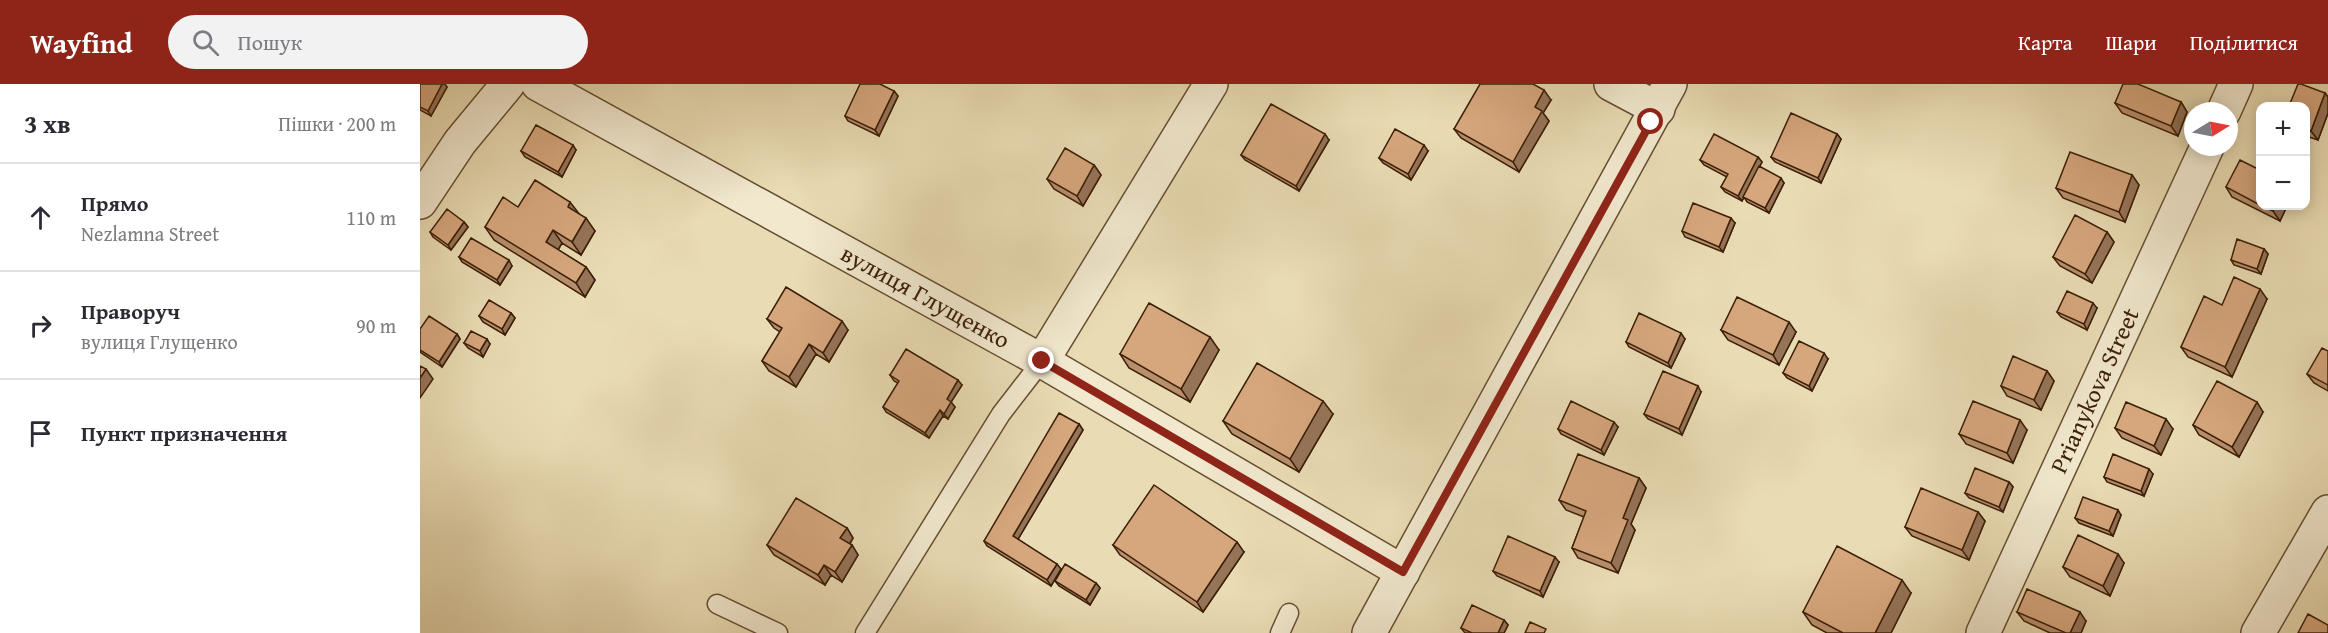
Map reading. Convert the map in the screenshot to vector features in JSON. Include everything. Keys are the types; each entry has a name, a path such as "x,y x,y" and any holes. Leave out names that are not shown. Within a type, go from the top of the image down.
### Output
{"street":[{"path":"420,202 459,142 508,84"},
{"name":"вулиця Глущенко","path":"538,84 571,92 1042,361 1403,572"},
{"path":"1042,361 1211,84"},
{"path":"1369,633 1664,97 1611,84"},
{"path":"2228,102 2236,84"},
{"name":"Prianykova Street","path":"1983,633 2203,156"},
{"path":"2258,633 2328,512"}],"lane":[{"path":"865,633 1001,414 1042,361"},
{"path":"717,604 778,633"},
{"path":"1280,633 1289,613"}],"building":[{"path":"420,84 442,84 428,111 420,107"},
{"path":"860,84 880,84 894,91 875,130 845,116"},
{"path":"1480,84 1533,84 1544,90 1535,107 1542,111 1513,162 1454,129"},
{"path":"2123,84 2138,84 2181,102 2171,126 2115,103"},
{"path":"2298,84 2325,93 2311,131 2310,102 2291,102"},
{"path":"1271,104 1325,134 1296,186 1241,155"},
{"path":"1791,113 1837,134 1818,178 1771,157"},
{"path":"536,125 573,145 558,172 521,151"},
{"path":"1395,129 1424,145 1408,174 1379,158"},
{"path":"1714,134 1758,157 1738,196 1721,187 1728,174 1700,160"},
{"path":"1065,148 1094,165 1077,196 1047,179"},
{"path":"2070,152 2132,175 2119,212 2056,188"},
{"path":"2240,160 2256,168 2256,203 2226,187"},
{"path":"1759,166 1781,178 1765,208 1743,197"},
{"path":"535,180 570,202 568,207 586,218 572,242 553,230 546,242 586,267 576,283 485,227 503,197 518,207"},
{"path":"1693,203 1731,218 1719,247 1682,231"},
{"path":"447,209 464,222 448,245 430,232"},
{"path":"2075,215 2107,232 2085,274 2053,257"},
{"path":"471,238 509,260 497,280 459,257"},
{"path":"2237,239 2264,249 2257,269 2231,260"},
{"path":"2234,277 2260,289 2225,367 2181,347 2204,296 2222,305"},
{"path":"786,287 842,321 823,353 809,344 789,377 762,361 782,328 767,319"},
{"path":"2067,291 2093,303 2084,324 2057,312"},
{"path":"1737,297 1789,322 1773,355 1721,330"},
{"path":"489,300 511,313 502,329 479,316"},
{"path":"1149,303 1210,337 1181,389 1120,354"},
{"path":"1639,313 1681,333 1668,363 1626,342"},
{"path":"429,316 457,334 439,362 420,350 420,329"},
{"path":"471,331 487,339 480,351 464,343"},
{"path":"1799,341 1824,353 1809,386 1783,373"},
{"path":"2322,348 2328,351 2328,385 2307,374"},
{"path":"906,349 958,380 947,399 951,402 944,414 940,410 925,433 883,407 899,381 890,375"},
{"path":"2013,356 2047,371 2034,400 2001,386"},
{"path":"1257,363 1323,401 1290,459 1223,421"},
{"path":"420,366 426,369 420,378"},
{"path":"1663,371 1698,386 1679,429 1644,414"},
{"path":"2217,381 2257,402 2232,447 2193,425"},
{"path":"1571,401 1614,422 1601,450 1558,429"},
{"path":"1973,401 2020,420 2007,453 1959,434"},
{"path":"2126,402 2166,419 2154,446 2115,428"},
{"path":"1059,413 1079,424 1013,536 1057,564 1047,580 984,541"},
{"path":"1578,454 1639,478 1623,518 1628,520 1611,563 1572,548 1586,511 1559,500"},
{"path":"2113,454 2149,469 2141,491 2104,477"},
{"path":"1975,468 2009,482 1999,507 1965,493"},
{"path":"1154,485 1237,542 1197,602 1113,545"},
{"path":"1921,488 1978,512 1962,550 1905,527"},
{"path":"2083,497 2118,510 2109,531 2075,518"},
{"path":"796,498 847,528 840,538 852,545 835,572 824,565 818,575 767,545"},
{"path":"2078,535 2118,554 2103,586 2063,567"},
{"path":"1508,536 1555,557 1540,591 1493,571"},
{"path":"1837,546 1902,580 1875,633 1843,633 1803,612"},
{"path":"1065,564 1096,583 1086,600 1055,581"},
{"path":"2027,589 2080,612 2070,633 2017,612"},
{"path":"1472,605 1504,620 1498,633 1472,633 1461,628"},
{"path":"2308,614 2328,625 2328,633 2298,633"},
{"path":"1530,622 1546,629 1544,633 1525,633"}],"route":[{"path":"1042,361 1403,572 1651,122"}]}
